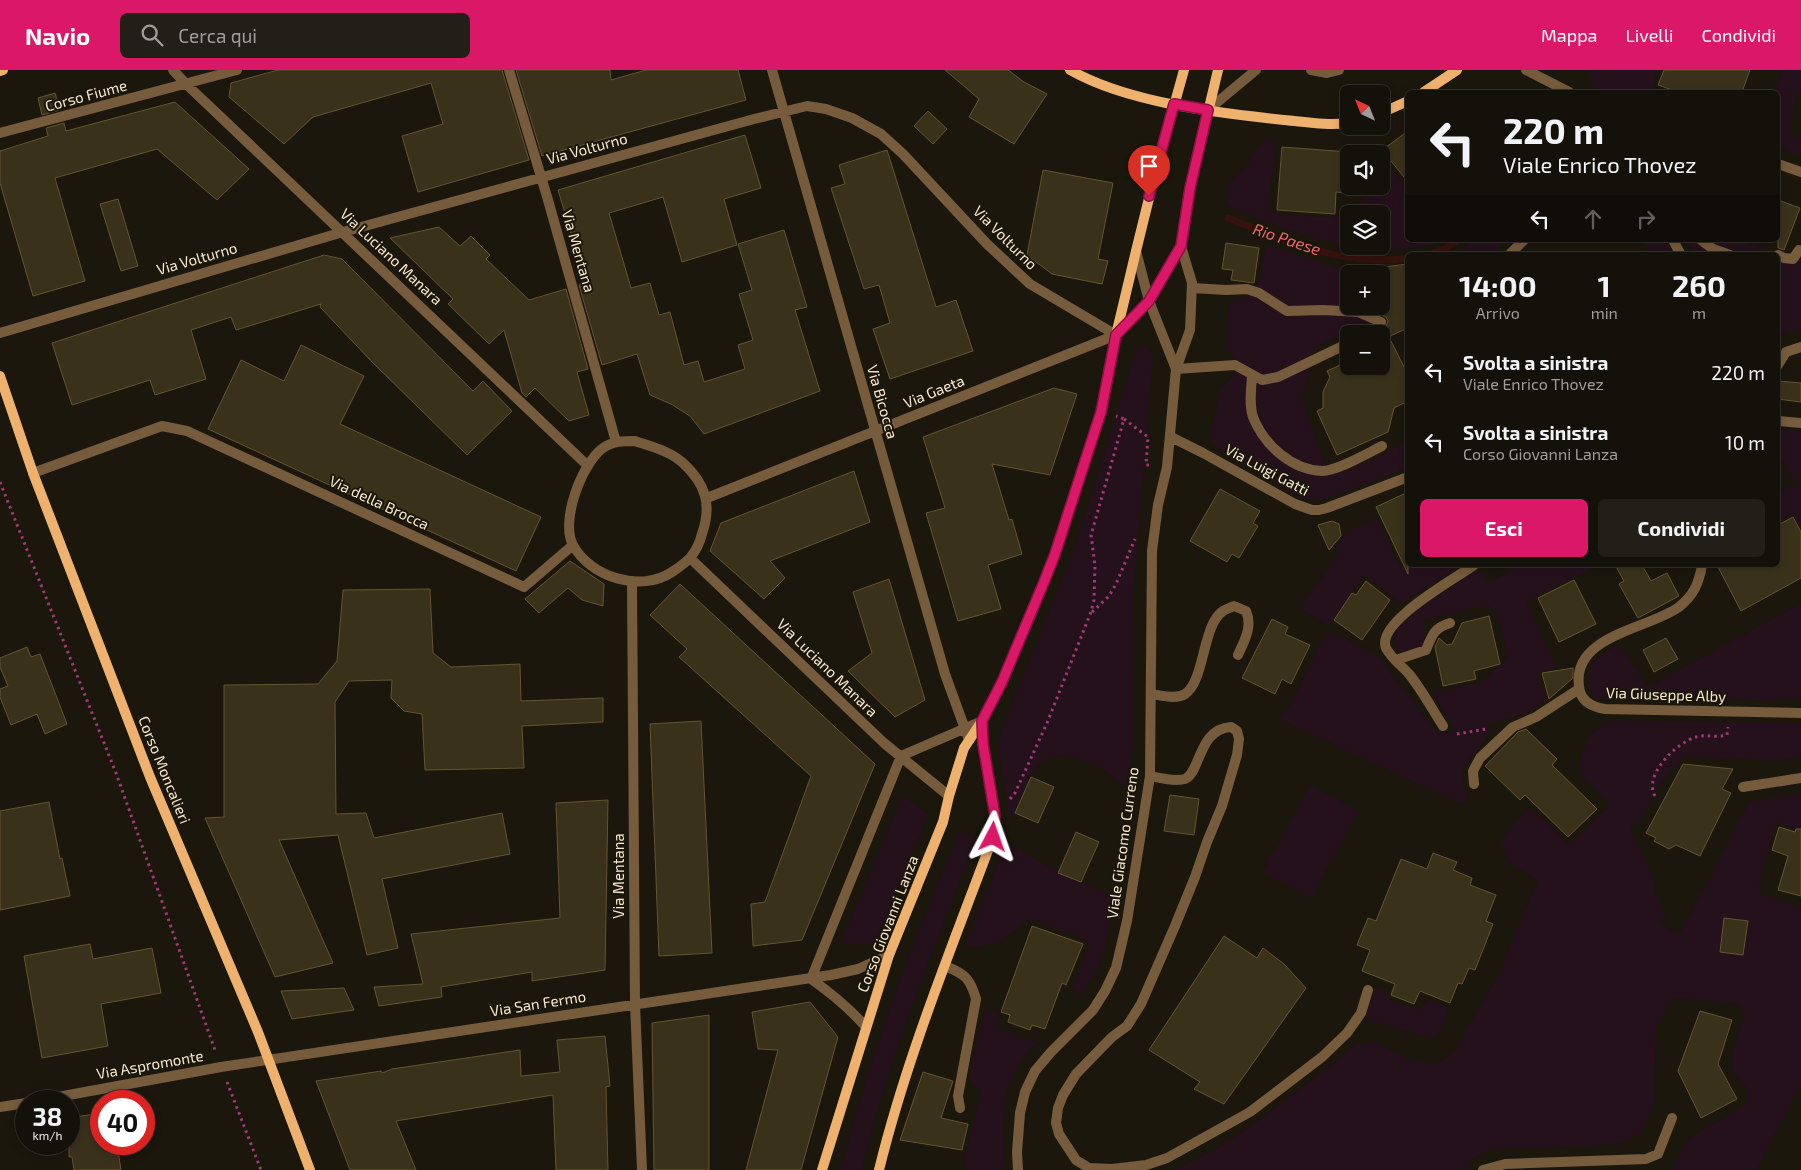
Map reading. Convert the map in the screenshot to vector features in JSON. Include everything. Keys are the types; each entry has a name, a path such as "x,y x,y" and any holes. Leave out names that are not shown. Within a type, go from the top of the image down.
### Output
{"street":[{"name":"Via Luciano Manara","path":"173,70 588,466"},
{"name":"Corso Fiume","path":"0,133 237,70"},
{"name":"Via Mentana","path":"509,70 542,177 616,442"},
{"name":"Via Bicocca","path":"772,70 945,674 969,740"},
{"path":"1070,70 1113,90 1174,104 1260,118 1321,124 1340,123"},
{"name":"Corso Giovanni Lanza","path":"822,1170 889,955 943,822 964,748 982,721 1002,682 1044,582 1101,412 1116,335 1136,251 1184,70"},
{"path":"1116,335 1149,301 1181,246 1190,188 1218,70"},
{"path":"1208,110 1256,70"},
{"path":"1311,70 1327,73 1339,70"},
{"path":"1427,90 1457,70"},
{"path":"1526,70 1565,90"},
{"path":"1390,109 1405,102"},
{"name":"Via Volturno","path":"0,333 343,232 807,106 826,109 852,118 881,134 903,154 987,244 1030,284 1116,335"},
{"path":"1780,165 1801,172"},
{"path":"1512,252 1522,242"},
{"path":"1704,242 1713,249 1722,252"},
{"name":"Viale Giacomo Curreno","path":"1018,1170 1016,1152 1020,1113 1025,1092 1035,1071 1093,1010 1105,991 1116,968 1127,921 1150,776 1152,551 1171,437 1176,368 1190,330 1192,283 1181,246"},
{"path":"1780,256 1793,259 1800,250"},
{"name":"Viale Giacomo Curreno","path":"1136,251 1149,301 1176,368"},
{"path":"1192,288 1247,290 1259,293 1287,311 1323,310 1358,312 1381,322 1380,325"},
{"name":"Via Gaeta","path":"707,498 1116,335"},
{"path":"1176,368 1235,365 1262,380 1278,377 1340,347"},
{"path":"1780,362 1786,352 1801,348"},
{"name":"Corso Moncalieri","path":"0,376 33,473 150,777 269,1060 310,1170"},
{"path":"1252,376 1253,416 1263,436 1284,458 1300,466 1323,471 1341,466 1382,446"},
{"path":"1780,421 1801,423"},
{"name":"Via della Brocca","path":"33,473 162,426 187,431 524,586 573,545"},
{"name":"Via Luigi Gatti","path":"1171,437 1204,453 1295,504 1312,510 1327,508 1405,477"},
{"path":"635,441 668,452 682,462 698,479 707,498 707,520 690,558 670,573 653,580 632,581 609,576 586,561 573,545 568,530 570,510 588,466 595,455 604,447 616,442 635,441"},
{"name":"Via Luciano Manara","path":"690,558 884,743 949,796"},
{"path":"1442,726 1410,676 1386,647 1386,638 1399,617 1471,567"},
{"path":"1474,784 1473,772 1480,758 1513,727 1524,720 1536,717 1579,690 1579,669 1584,659 1591,652 1618,634 1678,608 1698,586 1702,567"},
{"name":"Via Mentana","path":"632,581 635,1004 642,1170"},
{"path":"1151,694 1171,697 1184,694 1193,684 1213,624 1222,612 1234,606 1246,611 1249,619 1249,629 1238,655"},
{"path":"1396,660 1426,650 1432,634 1442,625 1450,622"},
{"name":"Via Giuseppe Alby","path":"1579,690 1588,703 1605,709 1801,713"},
{"path":"866,1028 841,1002 811,978 901,756 982,721 983,744 995,816 993,837 945,966 892,1118 879,1170"},
{"path":"1081,1170 1059,1134 1056,1123 1062,1095 1076,1074 1112,1038 1127,1026 1141,1004 1175,926 1222,806 1237,756 1239,739 1237,731 1231,727 1223,727 1213,734 1199,753 1192,773 1184,779 1150,776"},
{"path":"1743,787 1801,778"},
{"name":"Via San Fermo","path":"269,1060 811,978 858,968 889,955"},
{"path":"945,966 964,974 972,985 976,999 958,1096 960,1108"},
{"path":"1076,1160 1089,1168 1112,1169 1146,1165 1167,1158 1250,1112 1322,1057 1347,1033 1361,1012 1368,990"},
{"name":"Via Aspromonte","path":"80,1093 269,1060"},
{"path":"0,1107 15,1105"},
{"path":"1483,1170 1505,1164 1646,1159 1658,1154 1672,1118"}],"path":[{"path":"1101,412 1124,419 1148,437"},
{"path":"995,816 1015,794 1047,723 1091,612 1094,600 1096,565 1091,535 1124,419"},
{"path":"0,482 116,773 221,1067 262,1170"},
{"path":"1091,612 1109,596 1137,536"},
{"path":"1655,796 1652,791 1652,783 1656,772 1664,761 1694,737 1720,737 1727,735 1728,712"}],"shaded area":[{"path":"1591,70 1657,70 1654,85 1662,90 1601,90 1591,87"},
{"path":"1783,70 1801,70 1801,91 1795,99 1792,131 1794,136 1801,138 1801,156 1780,148 1780,90 1776,90"},
{"path":"1263,139 1273,139 1276,145 1268,204 1270,212 1313,217 1340,216 1340,243 1287,229 1228,205 1227,184 1252,159"},
{"path":"1390,167 1405,186 1405,242 1439,242 1412,248 1390,249 1390,205 1359,205 1363,195 1390,195"},
{"path":"1471,242 1504,242 1496,252 1458,252"},
{"path":"1642,242 1666,242 1671,252 1648,252 1647,246"},
{"path":"1687,242 1745,242 1770,252 1692,252"},
{"path":"1271,246 1340,268 1340,315 1382,315 1361,325 1340,325 1340,335 1319,345 1312,353 1309,373 1301,398 1325,465 1331,473 1355,467 1383,454 1398,446 1405,438 1405,469 1324,499 1303,499 1225,453 1212,443 1210,434 1221,388 1235,373 1237,358 1226,347 1228,312 1231,300 1249,297 1259,283 1266,247"},
{"path":"1780,256 1801,264 1801,332 1794,331 1780,334"},
{"path":"1145,346 1153,355 1133,597 1133,750 1126,786 1124,787 1107,771 1079,758 1056,755 1042,761 1032,773 1010,822 998,745 1001,732 1076,544 1134,357 1137,349"},
{"path":"1783,429 1801,432 1801,528 1792,514 1780,520 1780,492 1795,484 1780,455 1780,432"},
{"path":"1375,521 1379,522 1398,566 1405,564 1405,567 1458,567 1402,603 1364,575 1327,625 1300,608 1339,554 1335,549 1345,532"},
{"path":"1510,567 1596,567 1526,601 1556,668 1541,671 1538,677 1543,688 1548,693 1548,698 1526,714 1487,724 1489,735 1462,768 1462,782 1468,797 1462,804 1279,719 1290,705 1327,632 1346,639 1379,658 1432,727 1439,732 1455,731 1434,693 1479,684 1508,658 1498,614 1489,605 1423,620 1425,640 1422,648 1403,654 1395,643 1395,632 1401,622 1412,613 1479,569 1486,582 1489,583 1511,571"},
{"path":"1801,603 1801,699 1777,699 1771,701 1733,699 1602,699 1596,698 1590,689 1588,674 1590,668 1594,662 1615,646 1623,650 1645,684 1649,687"},
{"path":"1615,721 1801,723 1801,757 1776,761 1683,756 1658,787 1639,823 1630,828 1656,883 1653,889 1666,917 1656,922 1679,935 1748,805 1755,801 1801,793 1801,832 1781,823 1776,824 1773,829 1758,889 1762,895 1801,906 1801,1084 1756,1170 1672,1170 1687,1140 1744,1106 1748,1092 1747,1087 1735,1073 1732,1061 1734,1048 1745,1017 1738,1003 1673,998 1656,1028 1654,1107 1639,1134 1621,1143 1546,1148 1493,1148 1470,1161 1467,1170 1175,1170 1200,1158 1247,1129 1356,1045 1373,1041 1407,1059 1436,1065 1454,1052 1501,971 1538,881 1513,865 1501,845 1517,820 1532,810 1566,843 1574,842 1610,804 1579,773 1582,756 1588,740 1599,728"},
{"path":"1310,785 1358,811 1311,898 1263,872"},
{"path":"903,795 928,815 874,944 841,944"},
{"path":"960,832 976,839 898,1044 861,1170 841,1170 879,1042 894,999 925,915"},
{"path":"1007,843 1073,879 1114,896 1104,954 1082,995 1072,988 1089,947 1086,939 1033,920 1021,921 1012,932 995,943 977,947 965,945"},
{"path":"1378,988 1384,991 1389,1000 1419,1010 1429,999 1447,1006 1448,1010 1440,1030 1430,1038 1367,1018 1369,1004 1375,989"},
{"path":"988,1011 997,1012 997,1024 1001,1030 1036,1043 1017,1067 1006,1096 1003,1120 1004,1170 966,1170 966,1155 982,1091 972,1084 969,1074 983,1016"}],"building":[{"path":"278,70 502,70 529,160 418,192 402,136 443,124 431,83 313,117 284,144 229,97 231,83"},
{"path":"516,70 610,70 611,80 646,70 738,70 746,100 542,156"},
{"path":"945,70 1008,70 1024,82 1047,94 1014,144 969,117 979,99"},
{"path":"1664,70 1750,70 1743,90 1672,90 1658,85"},
{"path":"55,93 60,110 42,115 38,98"},
{"path":"175,102 249,169 217,200 157,149 55,178 85,281 33,296 0,183 0,151 48,136 46,128 64,123 66,131"},
{"path":"928,111 947,129 933,144 914,126"},
{"path":"1405,133 1405,178 1390,160 1389,145"},
{"path":"745,135 761,188 724,199 737,245 682,262 663,197 609,213 631,288 650,283 659,315 670,312 684,365 698,361 704,382 745,369 738,345 753,340 739,294 752,290 738,244 784,230 807,307 795,310 820,391 704,434 690,416 671,404 650,395 637,354 602,365 579,285 586,283 558,190"},
{"path":"1282,147 1340,151 1340,192 1336,192 1335,214 1277,210"},
{"path":"887,150 936,307 956,300 973,351 890,379 873,329 890,323 879,285 864,289 831,188 845,184 839,165"},
{"path":"1043,170 1113,183 1098,259 1108,261 1102,284 1052,274 1027,255"},
{"path":"118,199 138,266 121,271 100,204"},
{"path":"1780,201 1800,208 1784,250 1778,248 1778,242 1780,242"},
{"path":"439,227 460,246 471,236 490,255 486,259 529,300 566,289 588,369 577,372 589,415 569,421 535,388 526,397 522,393 504,330 489,344 448,304 453,299 390,238"},
{"path":"1226,243 1259,248 1254,283 1231,280 1233,270 1222,269"},
{"path":"324,255 342,259 473,391 483,381 512,411 467,455 372,362 320,307 321,304 236,330 231,317 191,330 206,379 155,395 150,380 72,405 52,343"},
{"path":"1405,264 1405,329 1390,336 1390,325 1387,325 1388,321 1386,317 1381,315 1390,315 1390,266"},
{"path":"1391,341 1405,369 1405,402 1394,408 1388,432 1337,455 1317,411 1323,408 1323,392 1330,377 1327,371 1340,365 1340,375 1390,375"},
{"path":"301,345 364,376 340,424 541,517 516,571 208,429 241,360 284,381"},
{"path":"1780,381 1801,383 1801,402 1780,399"},
{"path":"1054,388 1077,394 1050,475 992,464 1009,520 1012,519 1022,554 988,565 1001,609 958,621 926,513 945,508 923,437"},
{"path":"854,471 870,522 770,561 785,578 764,599 710,551 721,523"},
{"path":"1220,489 1260,511 1253,523 1258,526 1239,558 1232,554 1227,562 1190,541"},
{"path":"1405,493 1405,567 1408,567 1408,574 1376,507"},
{"path":"1793,517 1801,532 1801,578 1741,611 1718,567 1780,567 1780,524"},
{"path":"1332,521 1339,524 1341,536 1329,550 1318,525"},
{"path":"570,561 604,584 603,606 582,600 568,588 539,613 525,599"},
{"path":"1616,567 1643,567 1651,581 1667,573 1679,596 1638,618 1619,584 1624,581"},
{"path":"889,579 925,700 895,717 848,671 872,653 853,592"},
{"path":"1574,580 1596,624 1559,642 1538,598"},
{"path":"1366,581 1390,600 1362,640 1334,620 1352,593 1356,595"},
{"path":"680,584 875,764 802,940 753,946 751,904 765,902 811,776 679,657 687,649 650,615"},
{"path":"430,589 433,653 451,667 520,664 521,701 603,698 603,722 522,726 524,768 425,770 422,714 404,711 391,698 392,680 349,681 335,702 336,814 366,813 374,838 502,813 510,854 382,879 398,948 367,955 338,835 279,840 333,963 275,977 205,818 224,817 224,685 318,684 337,661 343,590"},
{"path":"1489,616 1500,664 1474,671 1476,679 1443,686 1435,647 1439,638 1447,645 1452,644 1462,623"},
{"path":"1272,619 1288,627 1285,634 1310,645 1291,684 1282,679 1275,694 1242,678"},
{"path":"1666,638 1678,659 1654,672 1643,650"},
{"path":"27,647 31,657 40,654 67,724 45,734 37,714 11,725 0,697 0,689 8,686 0,667 0,658"},
{"path":"1573,668 1573,678 1549,699 1542,673"},
{"path":"701,721 712,953 659,956 650,724"},
{"path":"1526,729 1557,759 1552,765 1597,809 1568,837 1525,795 1520,800 1485,766 1518,732"},
{"path":"1683,764 1733,769 1722,789 1731,793 1700,856 1676,845 1669,849 1654,841 1656,838 1646,833"},
{"path":"1031,777 1054,787 1038,823 1015,813"},
{"path":"1170,795 1199,799 1194,835 1164,831"},
{"path":"608,800 605,970 532,981 532,972 441,987 442,997 379,1006 374,987 423,984 411,934 560,918 556,803"},
{"path":"49,802 60,859 62,858 70,896 0,910 0,811"},
{"path":"1779,827 1795,832 1796,829 1801,829 1801,896 1778,890 1788,856 1772,850"},
{"path":"1076,832 1099,842 1081,882 1058,873"},
{"path":"1433,853 1457,862 1453,870 1472,878 1470,885 1496,895 1486,921 1493,924 1475,970 1469,968 1462,984 1458,983 1450,1003 1420,991 1414,1004 1391,995 1395,984 1362,971 1370,950 1357,945 1368,918 1376,921 1401,859 1427,869"},
{"path":"1724,918 1748,921 1743,955 1720,952"},
{"path":"1032,926 1083,944 1066,985 1062,983 1045,1029 1032,1025 1030,1030 1008,1022 1010,1015 1001,1012"},
{"path":"1224,936 1257,958 1263,948 1284,964 1306,988 1224,1104 1194,1089 1200,1082 1149,1050"},
{"path":"90,944 93,959 152,948 161,993 101,1004 108,1046 42,1058 24,956"},
{"path":"344,988 354,1010 292,1019 281,991"},
{"path":"810,1002 838,1037 801,1170 746,1170 778,1050 758,1049 752,1012"},
{"path":"1700,1011 1732,1020 1718,1064 1737,1099 1701,1118 1678,1071"},
{"path":"709,1015 709,1170 654,1170 652,1023"},
{"path":"605,1036 610,1086 606,1087 608,1170 556,1170 553,1095 396,1121 416,1170 350,1170 316,1081 381,1071 382,1073 392,1069 520,1050 521,1076 560,1072 557,1040"},
{"path":"923,1072 953,1081 941,1118 968,1124 962,1150 900,1140"},
{"path":"90,1115 90,1155 119,1155 121,1170 74,1170 72,1157 69,1157 69,1155 80,1155 80,1116"}],"waterway":[{"name":"Rio Paese","path":"1228,218 1293,243 1339,256 1385,260 1405,258"},
{"name":"Rio Paese","path":"1436,252 1455,242"}],"route":[{"path":"993,837 995,816 983,744 982,721 1002,682 1055,554 1101,412 1116,335 1149,301 1181,246 1190,188 1208,110 1174,104 1149,196"}]}
